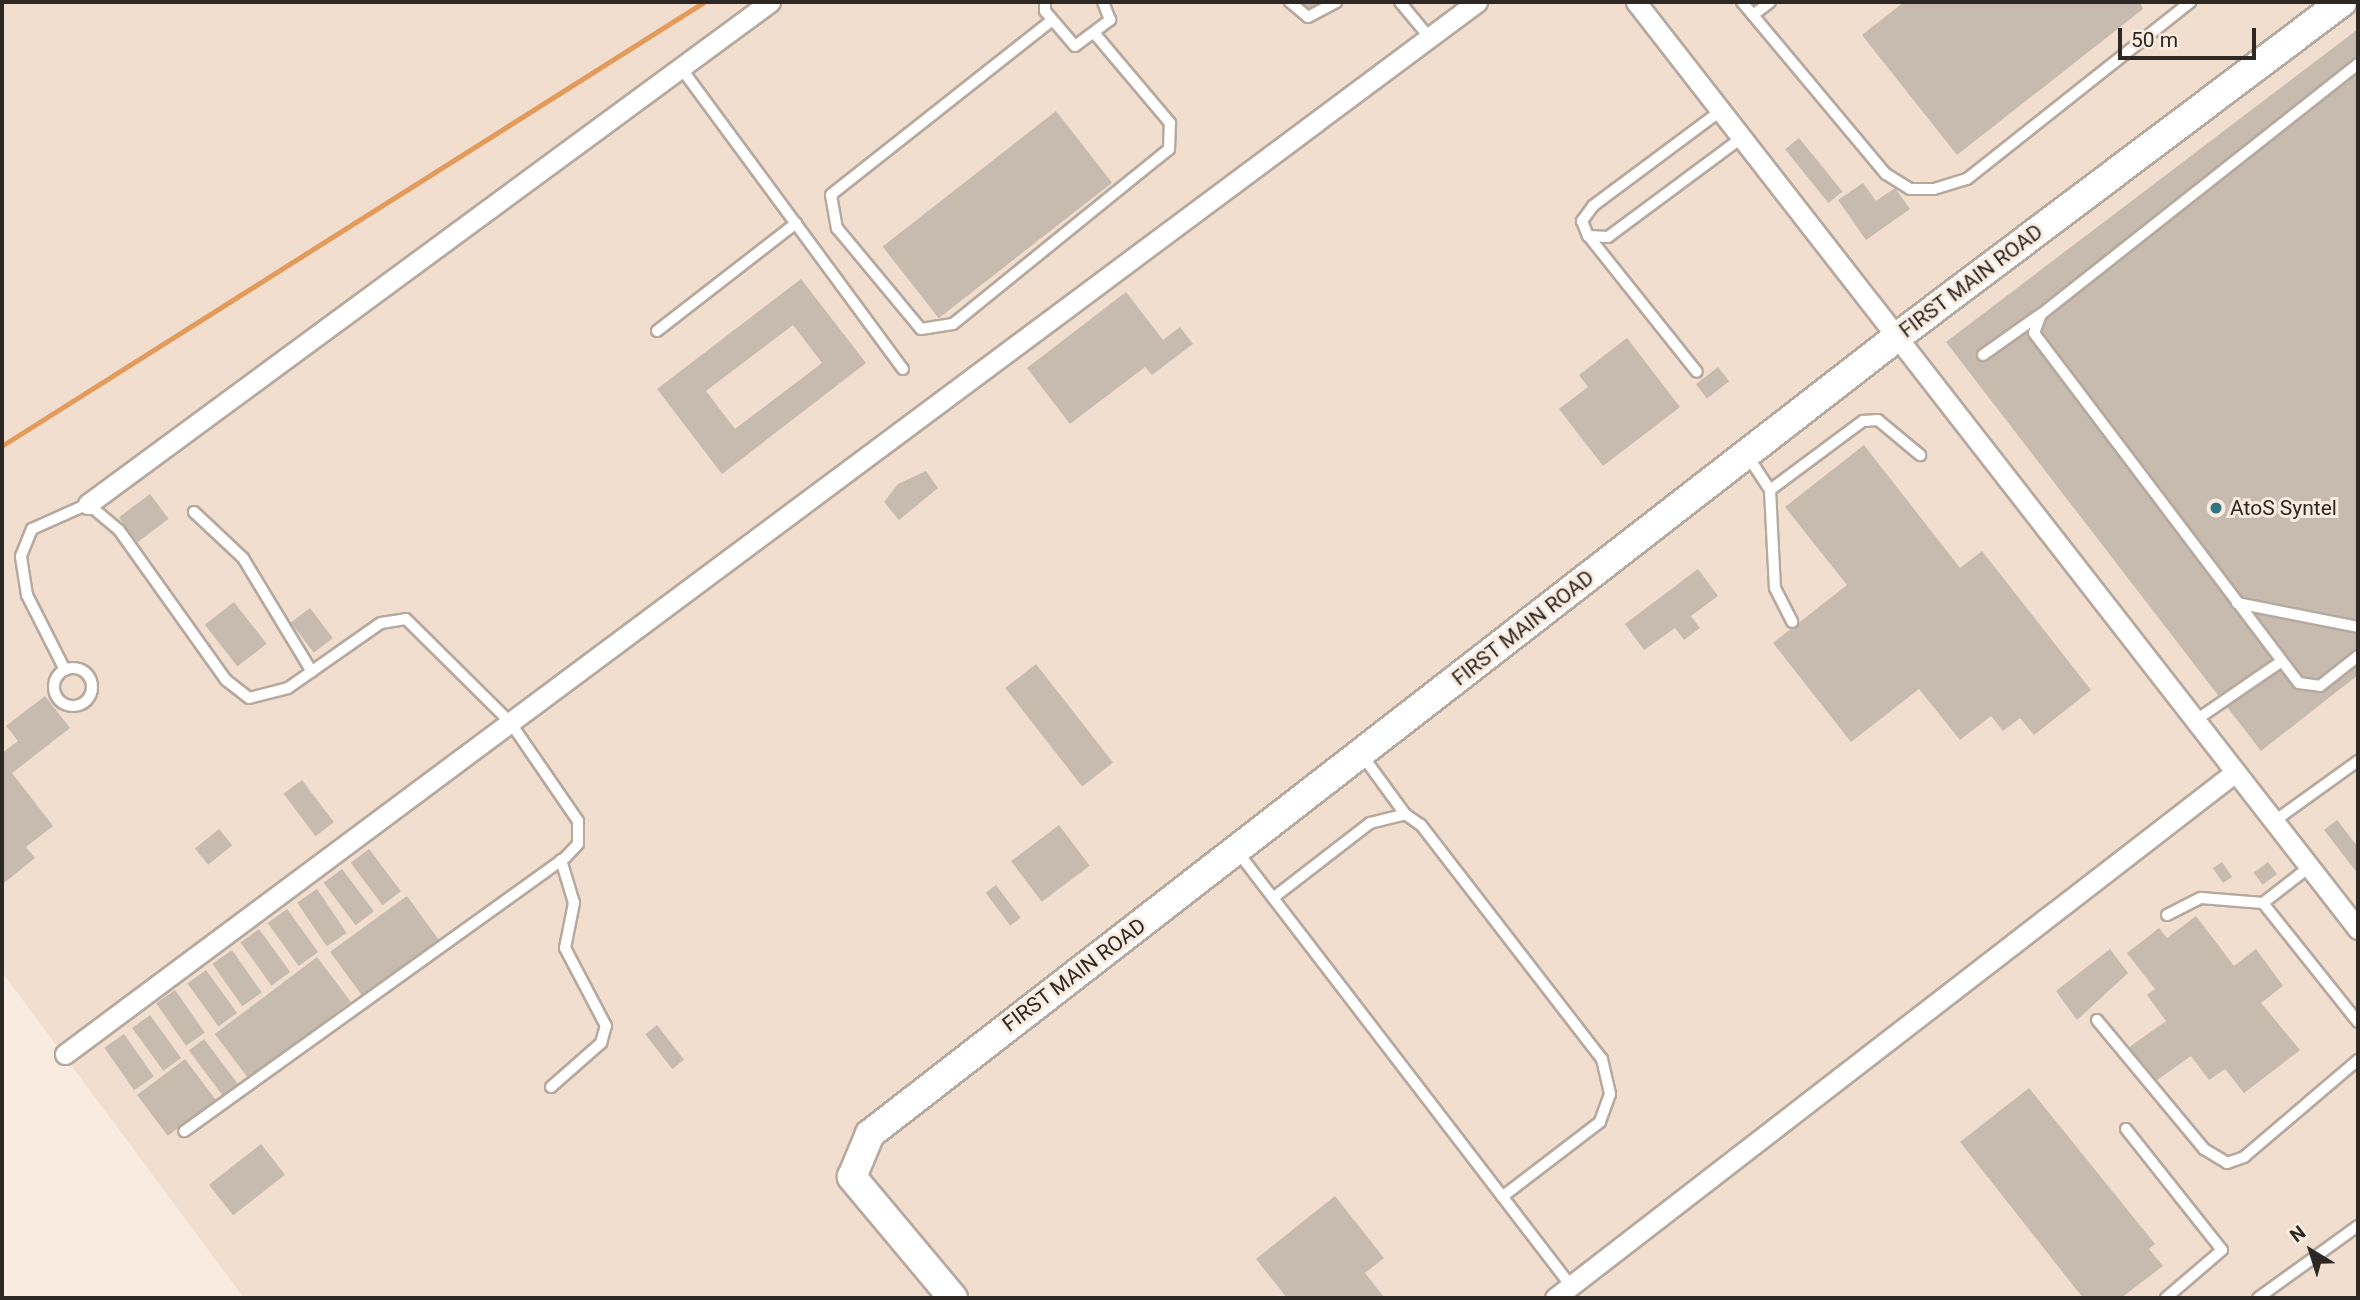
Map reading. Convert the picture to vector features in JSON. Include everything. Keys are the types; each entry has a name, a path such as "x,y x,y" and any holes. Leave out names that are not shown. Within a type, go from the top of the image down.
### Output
{"street":[{"path":"88,504 770,2"},
{"path":"65,1054 1477,2"},
{"path":"1636,2 1740,139 2358,929"},
{"name":"FIRST MAIN ROAD","path":"953,1298 852,1177 870,1134 1746,454 1892,330 2342,2"},
{"path":"1563,1292 2234,773"}],"lane":[{"path":"1045,2 1051,21 1071,46 1095,34 1110,20 1103,2"},
{"path":"1290,2 1308,17 1336,2"},
{"path":"1400,2 1429,37"},
{"path":"1742,2 1886,174 1910,188 1934,189 1967,179 2190,2"},
{"path":"1753,15 1770,2"},
{"path":"1051,21 831,195 837,228 921,329 953,324 1169,149 1170,123 1095,34"},
{"path":"1983,355 2041,314 2358,64"},
{"path":"681,68 903,369"},
{"path":"1697,372 1588,236 1582,221 1593,206 1719,112"},
{"path":"1588,236 1608,237 1740,139"},
{"path":"657,331 796,223"},
{"path":"2041,314 2034,333 2042,347 2299,683 2312,688 2358,656"},
{"path":"1770,490 1863,421 1878,420 1920,455"},
{"path":"1746,454 1770,490 1776,589 1793,622"},
{"path":"65,670 27,595 21,556 32,529 88,504 119,530 239,694 258,699 312,672 381,623 406,619 510,722 578,821 578,845 561,860 184,1131"},
{"path":"194,512 243,558 312,672"},
{"path":"2237,603 2358,627"},
{"path":"2196,720 2282,661"},
{"path":"1361,754 1405,814 1421,825 1602,1059 1607,1076 1609,1109 1600,1122 1502,1197"},
{"path":"2272,822 2358,761"},
{"path":"1273,898 1370,823 1405,814"},
{"path":"1237,850 1502,1197 1563,1292"},
{"path":"551,1087 601,1043 606,1026 565,948 574,903 561,860"},
{"path":"2167,915 2201,898 2263,903 2308,868"},
{"path":"2263,903 2358,1022"},
{"path":"2097,1020 2204,1149 2227,1163 2244,1157 2358,1060"},
{"path":"2126,1129 2222,1250 2166,1298"},
{"path":"2258,1298 2358,1226"}],"shaded area":[{"path":"2,2 2358,2 2358,1298 244,1298 2,972"}],"building":[{"path":"1295,2 1320,2 1304,14"},
{"path":"1904,2 2140,2 2143,9 1957,155 1862,35"},
{"name":"AtoS Syntel","path":"2358,29 2358,675 2261,751 1946,342"},
{"path":"1056,111 1112,183 939,318 883,246"},
{"path":"1799,138 1842,192 1828,203 1785,149"},
{"path":"1863,183 1876,201 1895,188 1910,209 1866,240 1838,200"},
{"path":"801,279 866,363 722,474 657,389","holes":["793,325 822,363 735,429 706,391"]},
{"path":"1126,292 1163,340 1180,327 1193,344 1152,375 1145,367 1070,424 1027,368"},
{"path":"1627,338 1680,407 1603,466 1559,409 1588,387 1579,375"},
{"path":"1718,367 1729,381 1707,398 1696,384"},
{"path":"1864,445 1960,568 1982,551 2091,690 2034,735 2020,718 2003,731 1991,716 1960,740 1919,689 1851,742 1773,643 1847,585 1785,507"},
{"path":"926,471 938,488 899,520 884,502 898,484"},
{"path":"150,494 169,519 138,542 119,517"},
{"path":"1698,569 1718,596 1691,616 1700,628 1684,640 1675,628 1644,650 1625,624"},
{"path":"234,602 267,644 237,667 205,625"},
{"path":"310,608 333,638 314,653 291,622"},
{"path":"1036,664 1113,763 1082,787 1005,688"},
{"path":"45,696 70,728 12,773 53,826 26,847 35,858 4,883 2,753 18,741 6,726"},
{"path":"302,780 334,822 316,836 284,794"},
{"path":"2337,820 2358,847 2358,874 2324,830"},
{"path":"1059,825 1090,866 1042,902 1011,861"},
{"path":"219,829 232,845 208,865 195,849"},
{"path":"369,849 401,891 383,905 351,863"},
{"path":"2222,862 2232,877 2223,883 2213,868"},
{"path":"2268,862 2277,874 2263,885 2254,873"},
{"path":"342,869 374,911 356,925 324,883"},
{"path":"996,885 1021,918 1010,926 986,893"},
{"path":"317,889 347,933 327,946 297,902"},
{"path":"407,896 439,940 362,996 330,952"},
{"path":"287,909 318,952 299,966 268,923"},
{"path":"2196,916 2234,966 2256,949 2283,986 2261,1003 2300,1050 2244,1093 2225,1069 2209,1080 2191,1056 2153,1083 2128,1048 2166,1021 2147,995 2155,989 2127,953 2159,928 2167,938"},
{"path":"259,929 290,972 272,985 240,943"},
{"path":"2110,949 2128,973 2077,1020 2056,991"},
{"path":"232,950 262,993 242,1006 212,964"},
{"path":"317,957 351,1002 248,1079 215,1034"},
{"path":"206,970 237,1013 219,1026 187,984"},
{"path":"175,990 205,1033 186,1046 156,1003"},
{"path":"150,1015 181,1058 163,1071 132,1028"},
{"path":"657,1025 684,1060 672,1069 645,1034"},
{"path":"124,1034 154,1077 134,1090 104,1048"},
{"path":"204,1039 238,1084 223,1095 189,1050"},
{"path":"185,1059 216,1100 168,1136 137,1095"},
{"path":"2029,1088 2155,1244 2149,1249 2163,1266 2121,1298 2083,1298 1960,1142"},
{"path":"261,1144 285,1175 233,1215 209,1185"},
{"path":"1335,1196 1384,1258 1365,1273 1384,1297 1287,1298 1256,1259"}],"waterway":[{"path":"3,445 704,2"}],"place":[{"name":"AtoS Syntel","path":"2216,508"}]}
